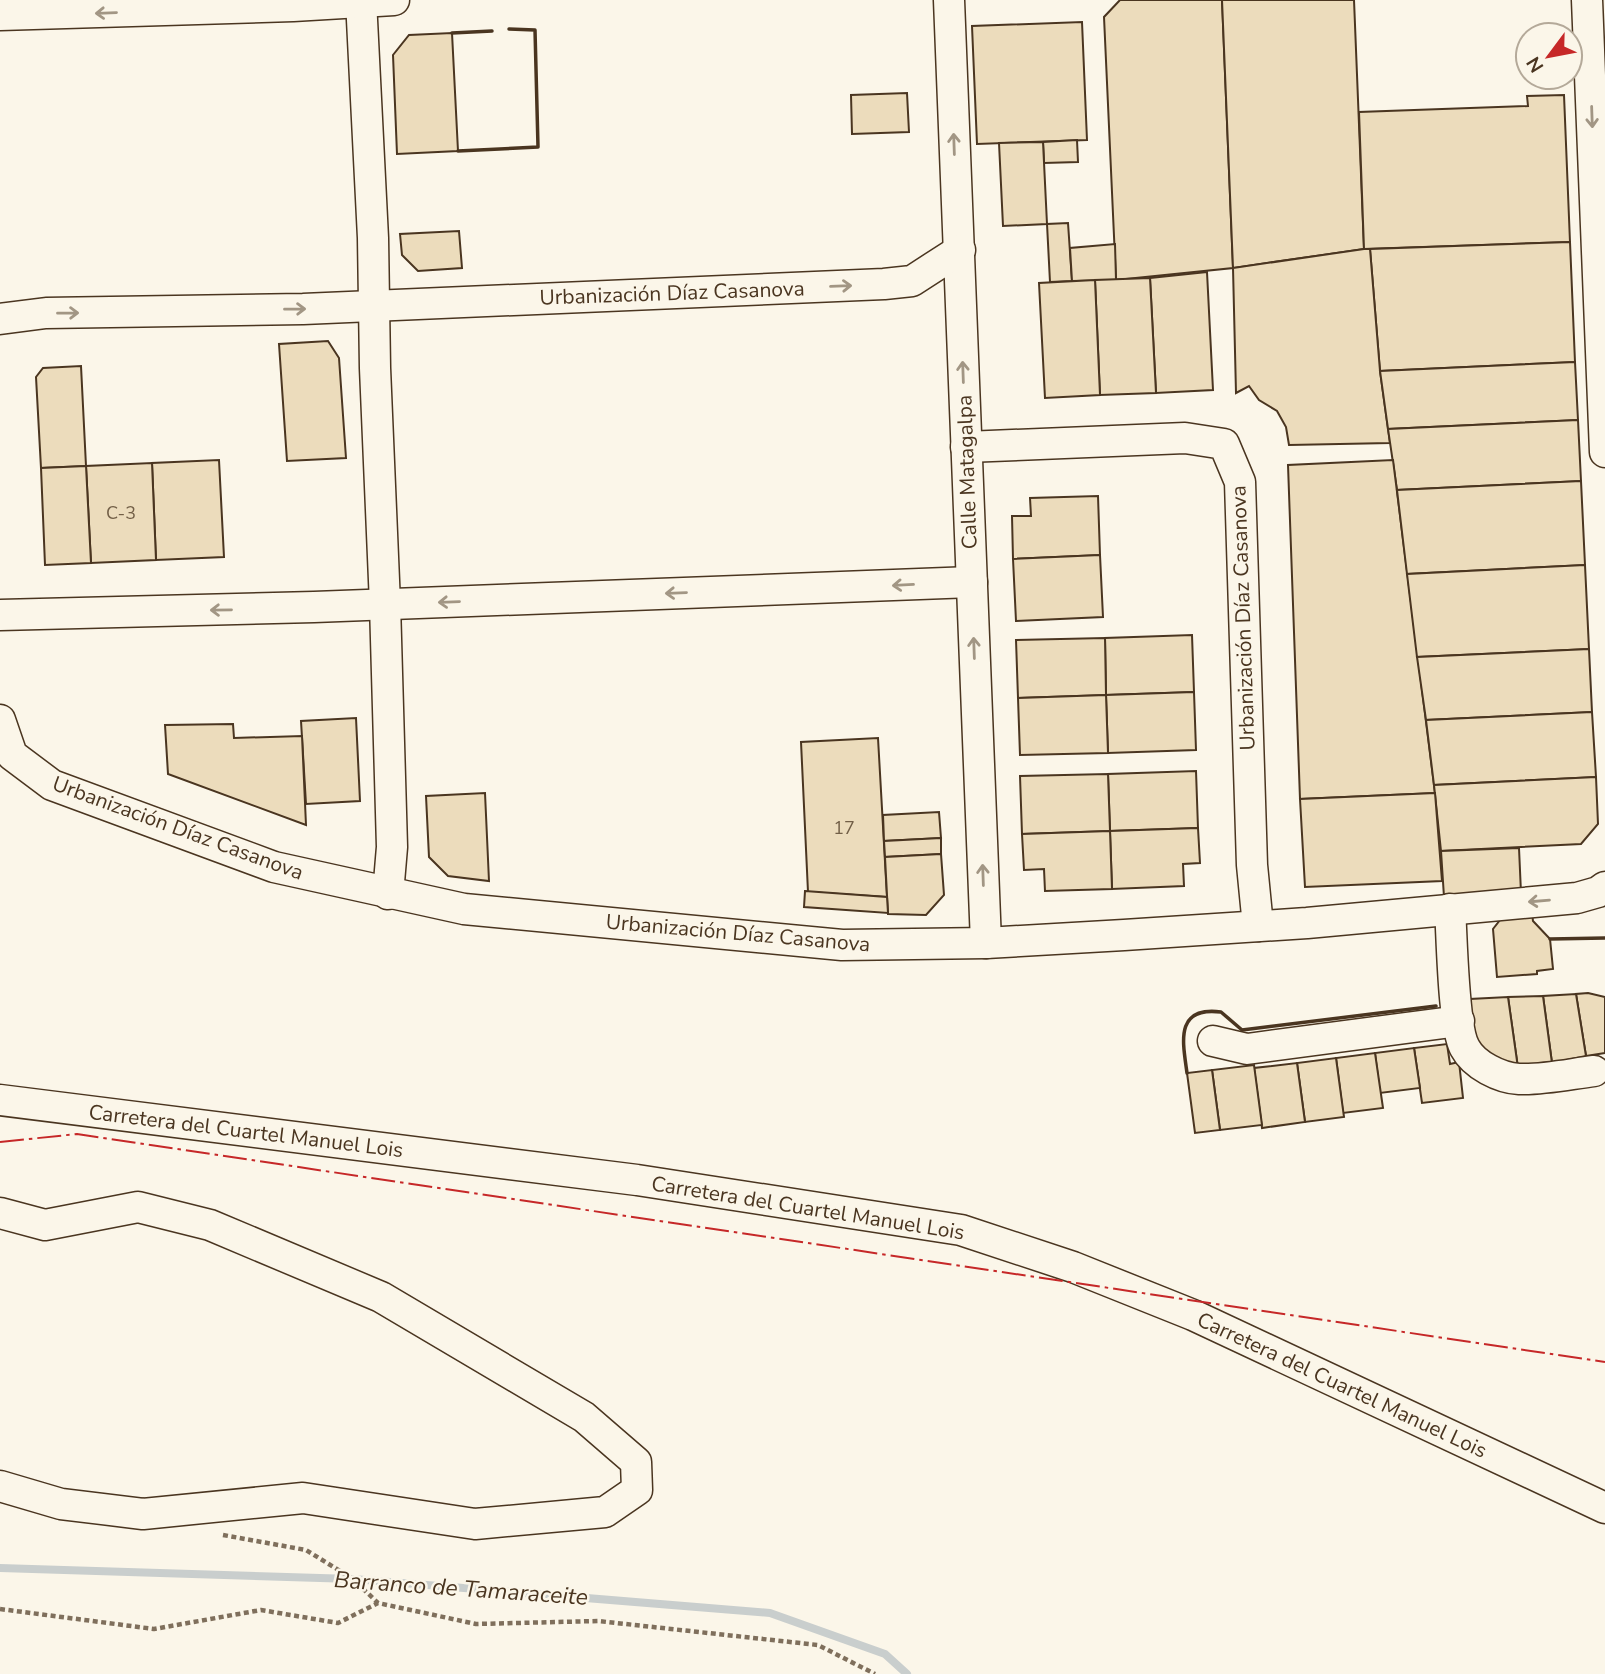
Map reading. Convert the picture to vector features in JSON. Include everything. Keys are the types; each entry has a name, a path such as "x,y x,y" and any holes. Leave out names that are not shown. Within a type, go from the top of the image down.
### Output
{"street":[{"path":"0,15 34,16 394,0"},
{"name":"Calle Matagalpa","path":"949,0 986,943"},
{"path":"1587,0 1605,452"},
{"path":"361,1 385,604 392,847 388,894"},
{"name":"Urbanización Díaz Casanova","path":"0,319 47,313 375,306 884,284 912,281 960,250"},
{"name":"Urbanización Díaz Casanova","path":"966,447 1185,438 1224,444 1240,482 1252,865 1258,926"},
{"path":"0,615 972,582"},
{"name":"Urbanización Díaz Casanova","path":"0,720 12,755 52,785 274,867 464,909 842,945 986,943 1258,926 1577,898 1605,887"},
{"path":"1450,909 1459,1021 1464,1048 1476,1061 1504,1076 1519,1079 1594,1072"},
{"path":"1213,1041 1247,1049 1459,1021"},
{"name":"Carretera del Cuartel Manuel Lois","path":"0,1100 637,1180 961,1230 1073,1267 1193,1315 1605,1508"},
{"path":"0,1213 45,1225 138,1207 210,1225 381,1297 584,1417 636,1462 637,1490 605,1512 475,1524 303,1498 144,1514 61,1504 0,1486"}],"path":[{"path":"214,1533 250,1542 306,1550 353,1578 378,1603 476,1624 598,1621 818,1645 875,1674"},
{"path":"0,1609 154,1629 261,1610 338,1623 378,1603"}],"building":[{"path":"1120,0 1222,0 1233,268 1116,280 1104,17"},
{"path":"1222,0 1354,0 1364,249 1233,268"},
{"path":"1082,22 1087,140 977,144 972,26"},
{"path":"452,33 458,151 397,154 393,55 409,35"},
{"path":"907,93 909,132 852,134 851,95"},
{"path":"1564,95 1570,242 1364,249 1359,112 1528,106 1527,96"},
{"path":"1077,140 1078,162 1044,163 1043,142"},
{"path":"1043,142 1047,224 1003,226 999,143"},
{"path":"1068,223 1072,281 1050,282 1047,224"},
{"path":"459,231 462,268 418,271 402,255 400,234"},
{"path":"1570,242 1575,362 1380,371 1370,249"},
{"path":"1115,244 1116,280 1072,281 1070,248"},
{"path":"1370,249 1380,371 1390,443 1289,445 1286,427 1277,411 1259,400 1249,386 1236,393 1233,268"},
{"path":"1207,272 1213,390 1156,393 1150,278"},
{"path":"1150,278 1156,393 1100,395 1095,280"},
{"path":"1095,280 1100,395 1045,398 1039,283"},
{"path":"328,341 339,358 346,458 287,461 279,344"},
{"path":"1575,362 1578,420 1388,429 1380,371"},
{"path":"81,366 86,466 41,468 36,377 43,368"},
{"path":"1578,420 1581,481 1397,490 1388,429"},
{"path":"219,460 224,557 156,560 152,463"},
{"path":"1393,460 1435,793 1300,799 1288,465"},
{"path":"152,463 156,560 91,563 86,466"},
{"path":"86,466 91,563 45,565 41,468"},
{"path":"1581,481 1585,565 1407,574 1397,490"},
{"path":"1098,496 1100,555 1013,559 1012,516 1031,516 1030,498"},
{"path":"1100,555 1103,617 1016,621 1013,559"},
{"path":"1585,565 1589,649 1417,657 1407,574"},
{"path":"1192,635 1194,692 1106,695 1105,638"},
{"path":"1105,638 1106,695 1018,698 1016,640"},
{"path":"1589,649 1592,712 1426,720 1417,657"},
{"path":"1194,692 1196,750 1108,753 1106,695"},
{"path":"1106,695 1108,753 1020,755 1018,698"},
{"path":"1592,712 1596,777 1434,785 1426,720"},
{"path":"356,718 360,801 306,804 301,721"},
{"path":"233,724 234,738 302,736 306,825 168,774 165,725"},
{"path":"878,738 887,897 808,892 801,742"},
{"path":"1196,771 1198,828 1110,831 1108,774"},
{"path":"1108,774 1110,831 1022,834 1020,776"},
{"path":"1596,777 1598,824 1581,844 1441,851 1434,785"},
{"path":"485,793 489,881 448,876 429,857 426,796"},
{"path":"1435,793 1442,881 1305,887 1300,799"},
{"path":"939,812 941,838 884,841 883,815"},
{"path":"1198,828 1200,863 1183,864 1184,886 1112,889 1110,831"},
{"path":"1110,831 1112,889 1045,891 1044,869 1024,870 1022,834"},
{"path":"941,838 941,854 885,857 884,841"},
{"path":"1519,848 1521,893 1444,897 1441,851"},
{"path":"941,854 944,895 926,915 888,914 885,857"},
{"path":"805,891 887,897 888,913 804,907"},
{"path":"1532,913 1533,921 1550,939 1553,969 1537,971 1537,974 1497,977 1493,929 1504,915"},
{"path":"1588,993 1605,997 1605,1053 1586,1056 1576,994"},
{"path":"1576,994 1586,1056 1552,1063 1543,996"},
{"path":"1543,996 1552,1063 1518,1068 1508,997"},
{"path":"1508,997 1518,1068 1480,1052 1473,1041 1470,999"},
{"path":"1447,1044 1450,1064 1459,1062 1463,1098 1422,1103 1414,1048"},
{"path":"1414,1048 1420,1088 1380,1093 1375,1053"},
{"path":"1375,1053 1383,1108 1343,1113 1336,1058"},
{"path":"1336,1058 1344,1117 1305,1122 1297,1063"},
{"path":"1297,1063 1305,1122 1262,1128 1254,1068"},
{"path":"1254,1065 1262,1125 1220,1130 1212,1070"},
{"path":"1212,1070 1220,1130 1195,1133 1187,1073"}],"waterway":[{"name":"Barranco de Tamaraceite","path":"0,1568 353,1579 770,1613 885,1654 907,1674"}],"wall":[{"path":"458,151 538,147 535,30 509,29"},
{"path":"452,33 492,31"},
{"path":"1550,939 1605,938"},
{"path":"1187,1073 1185,1029 1195,1015 1206,1012 1221,1012 1242,1030 1436,1006"}],"power":[{"path":"0,1142 77,1134 1605,1362"}]}
